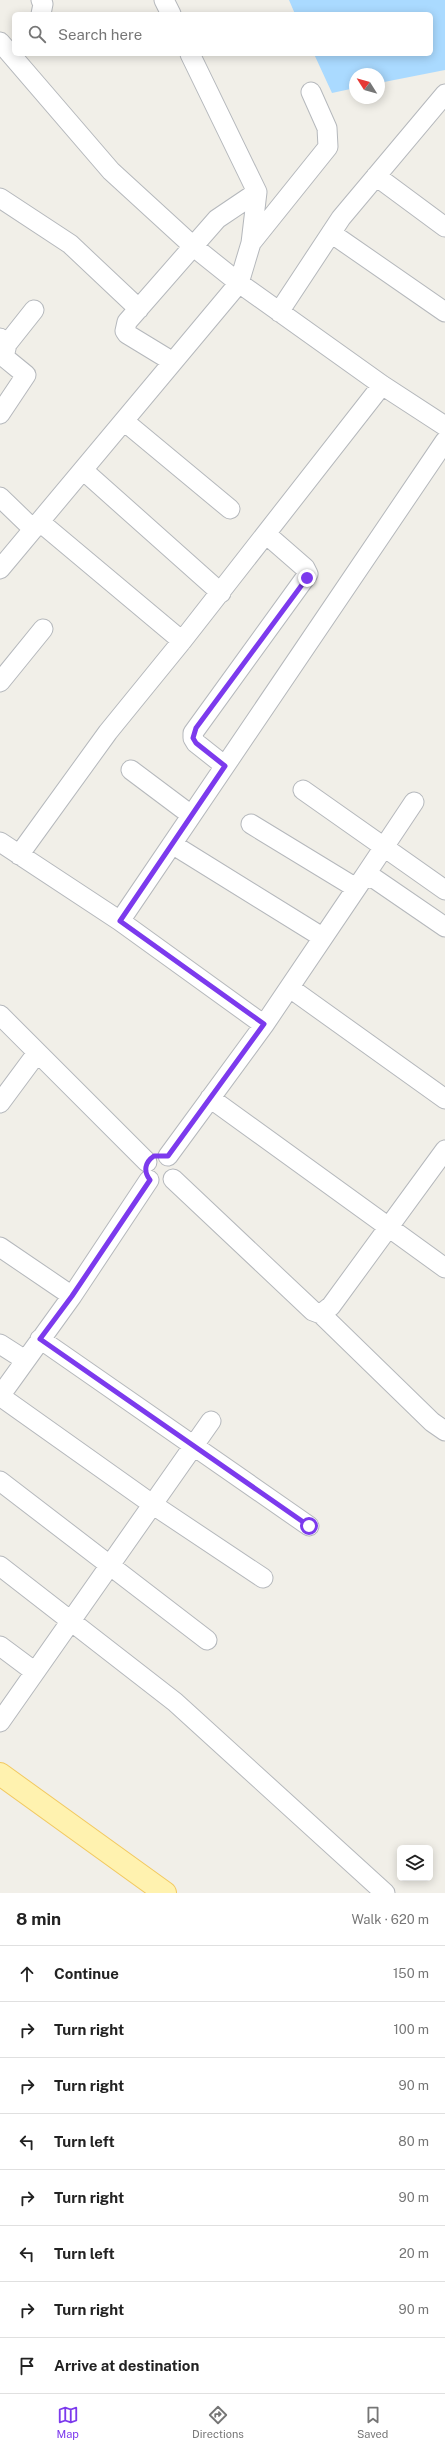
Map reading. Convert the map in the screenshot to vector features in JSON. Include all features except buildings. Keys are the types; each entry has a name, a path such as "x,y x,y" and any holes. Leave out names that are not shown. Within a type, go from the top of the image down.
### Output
{"main road":[{"path":"0,1774 165,1893"}],"street":[{"path":"41,0 43,4 41,12"},
{"path":"164,0 170,12"},
{"path":"15,56 110,171 194,247 239,283 279,312 382,385 445,426"},
{"path":"2,562 83,470 239,283 251,243 257,192 191,56"},
{"path":"251,243 328,148 327,128 311,92"},
{"path":"279,312 331,233 376,176 445,94"},
{"path":"376,176 445,227"},
{"path":"173,362 125,331 127,322 217,219 257,192"},
{"path":"0,198 70,244 139,310"},
{"path":"331,233 445,312"},
{"path":"0,414 26,375 4,357 4,341 34,310"},
{"path":"19,855 108,732 182,641 382,385"},
{"path":"124,421 230,509"},
{"path":"120,921 445,441"},
{"path":"83,470 220,592"},
{"path":"0,497 182,641"},
{"path":"225,766 196,743 193,738 193,734 308,574 306,568 266,534"},
{"path":"0,682 43,629"},
{"path":"131,770 191,815"},
{"path":"303,790 445,890"},
{"path":"168,1156 290,988 322,937 414,802"},
{"path":"251,824 360,882 375,879 445,927"},
{"path":"0,842 120,921 264,1024"},
{"path":"172,844 322,937"},
{"path":"290,988 445,1099"},
{"path":"0,1015 148,1171 154,1184 164,1185 173,1179 175,1174 175,1164 168,1156 154,1156 148,1171 72,1296 0,1396 152,1504 263,1578"},
{"path":"0,1103 37,1053"},
{"path":"210,1098 445,1268"},
{"path":"321,1314 331,1306 390,1228 445,1150"},
{"path":"173,1179 314,1311 321,1314 432,1422 445,1431"},
{"path":"3,1254 72,1296"},
{"path":"40,1339 309,1526"},
{"path":"0,1344 25,1360"},
{"path":"0,1722 108,1566 211,1422"},
{"path":"0,1481 108,1566 207,1640"},
{"path":"0,1566 175,1702 385,1893"},
{"path":"0,1646 35,1672"}],"water":[{"path":"289,0 445,0 445,70 385,82 385,68 349,68 349,89 332,93 315,56 433,56 433,12 294,12"}],"route":[{"path":"307,578 196,728 193,738 196,743 225,766 120,921 264,1024 168,1156 158,1154 150,1158 147,1162 145,1172 150,1180 72,1296 40,1339 309,1526"}]}
